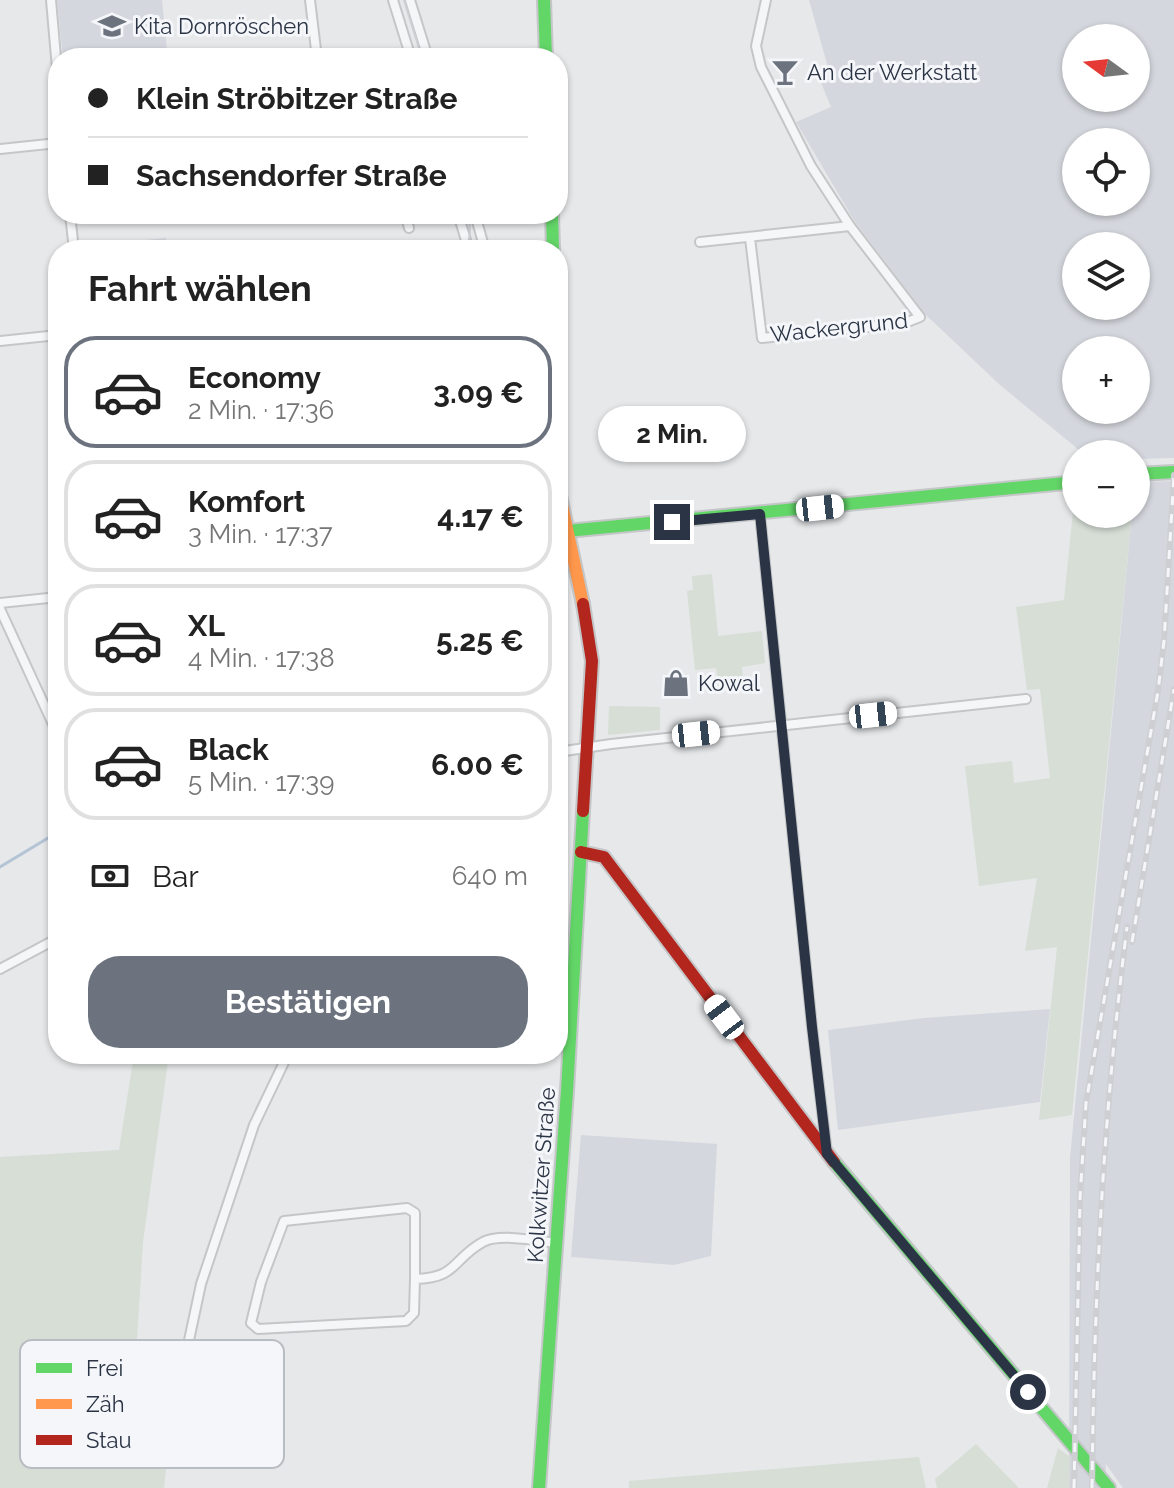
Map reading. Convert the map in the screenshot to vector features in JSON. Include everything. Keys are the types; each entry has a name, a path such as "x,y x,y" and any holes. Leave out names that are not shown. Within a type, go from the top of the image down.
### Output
{"street":[{"path":"51,0 55,48"},
{"path":"310,0 316,48"},
{"path":"393,0 408,48"},
{"path":"410,0 425,48"},
{"path":"544,0 546,48"},
{"path":"700,242 850,226 811,166 761,67 756,46 766,0"},
{"path":"0,149 48,144"},
{"path":"408,224 409,228"},
{"name":"Wackergrund","path":"750,238 762,338 905,323 920,317 850,226"},
{"path":"0,341 48,336"},
{"path":"1150,473 1174,472"},
{"path":"568,532 1062,483"},
{"path":"760,514 827,1154"},
{"name":"Kolkwitzer Straße","path":"568,549 586,609 592,661 568,1064"},
{"path":"48,599 0,606 48,713"},
{"path":"568,751 1026,699"},
{"path":"581,852 604,857 827,1154 1109,1488"},
{"path":"0,969 48,943"},
{"path":"189,1340 201,1284 254,1125 283,1064"},
{"name":"Kolkwitzer Straße","path":"539,1488 568,1064"},
{"path":"407,1208 415,1213 415,1279 414,1313 406,1321 258,1329 251,1323 261,1282 284,1221 407,1208"},
{"path":"415,1279 437,1278 483,1242 496,1238 557,1243"}],"shaded area":[{"name":"Kita Dornröschen","path":"57,0 162,0 167,48 62,48"},
{"path":"809,0 1174,0 1174,458 1150,459 1150,440 1067,440 1000,385 925,314 855,222 796,122 831,107 820,80 831,78"},
{"path":"1174,481 1174,1488 1123,1488 1106,1464 1105,1488 1069,1488 1070,1158 1131,528 1150,528 1150,482"},
{"path":"1071,528 1131,528 1072,1115 1039,1120 1057,947 1025,951 1037,878 979,886 965,766 1012,761 1014,783 1050,778 1040,689 1027,690 1016,607 1064,600"},
{"path":"712,574 718,636 762,631 765,663 742,667 743,681 719,683 716,668 695,670 687,591 693,590 692,576"},
{"path":"609,706 660,707 660,730 608,735"},
{"path":"1050,1009 1040,1102 838,1130 828,1030 924,1018"},
{"path":"132,1064 168,1064 143,1242 137,1340 20,1340 20,1468 166,1468 164,1488 0,1488 0,1157 119,1150"},
{"path":"581,1135 717,1144 711,1256 674,1265 571,1257"},
{"path":"976,1444 1019,1488 937,1488 935,1479"},
{"path":"1058,1448 1070,1457 1069,1488 1047,1488"},
{"path":"919,1457 926,1488 629,1488 629,1481"}],"waterway":[{"path":"0,867 48,838"}],"tram line":[{"path":"404,0 419,48"},
{"path":"469,240 470,224"}],"railway":[{"path":"1074,1488 1080,1198 1086,1103 1158,691 1174,475"},
{"path":"1132,942 1174,689"},
{"path":"1092,1488 1101,1207 1127,927"}],"traffic: fast":[{"path":"544,0 546,48"},
{"path":"552,224 553,240"},
{"path":"1150,473 1174,472"},
{"path":"568,531 1062,483"},
{"path":"539,1488 583,811"},
{"path":"834,1162 1109,1488"}],"traffic: slow":[{"path":"568,533 583,604"}],"traffic: jam":[{"path":"583,604 592,661 583,811"},
{"path":"581,852 604,857 834,1162"}],"place":[{"name":"Kita Dornröschen","path":"112,26"},
{"name":"An der Werkstatt","path":"785,72"},
{"name":"Kowal","path":"676,683"}],"route":[{"path":"672,522 760,514 827,1154 1028,1392"}]}
